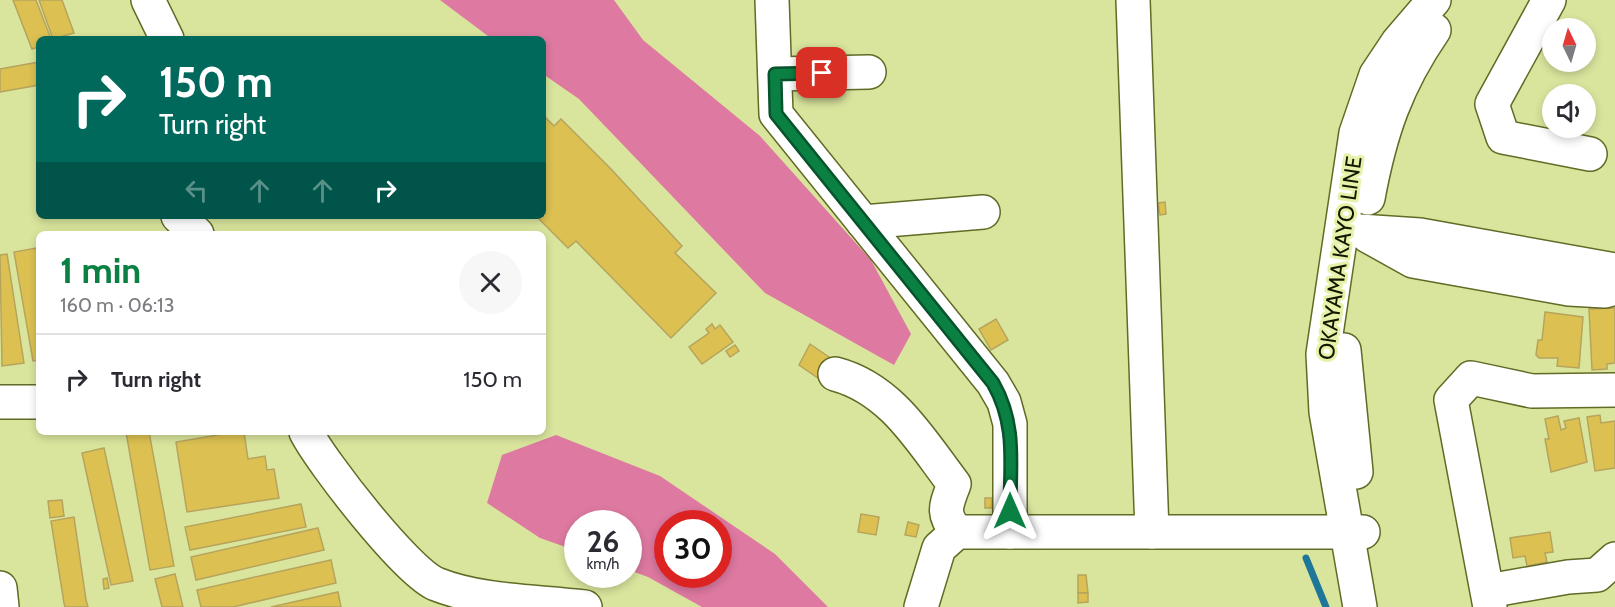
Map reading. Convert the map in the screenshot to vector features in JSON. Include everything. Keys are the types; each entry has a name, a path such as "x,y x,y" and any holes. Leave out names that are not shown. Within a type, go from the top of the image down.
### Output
{"street":[{"path":"148,0 166,36"},
{"path":"772,0 776,114 993,383 1004,402 1010,424 1010,532"},
{"path":"1133,0 1152,532"},
{"name":"OKAYAMA KAYO LINE","path":"1360,607 1344,352 1356,133 1376,75 1398,42 1434,0"},
{"name":"OKAYAMA KAYO LINE","path":"1352,231 1386,122 1410,65 1456,0"},
{"path":"1550,0 1492,104 1503,137 1590,154"},
{"path":"775,74 869,72"},
{"path":"863,222 983,212"},
{"path":"181,219 195,231"},
{"path":"1352,231 1420,235 1615,270"},
{"path":"1352,231 1413,261 1569,289 1605,291 1615,288"},
{"path":"835,374 854,379 901,415 921,435 954,484 945,509 947,521 957,532"},
{"path":"1615,390 1532,391 1471,378 1451,400 1489,599 1568,577 1597,575 1615,560"},
{"path":"0,402 36,402"},
{"path":"308,435 320,458 407,562 434,583 466,593 585,607"},
{"path":"921,607 939,548 957,532 1356,531"},
{"name":"OKAYAMA KAYO LINE","path":"1356,531 1370,607"},
{"path":"0,588 2,607"}],"shaded area":[{"path":"440,0 614,0 643,40 760,136 871,260 911,334 894,365 765,293 579,99 546,76 546,36 488,36"},
{"path":"556,435 660,476 710,510 654,510 654,580 642,575 642,510 564,510 564,546 540,538 487,503 502,455"},
{"path":"732,525 775,554 828,607 702,607 668,588 732,588"}],"building":[{"path":"13,0 36,0 50,36 36,36 36,48 32,49"},
{"path":"39,0 62,0 74,33 52,36"},
{"path":"36,63 36,86 0,92 0,69"},
{"path":"546,118 554,126 561,119 611,169 682,246 675,253 716,293 671,338 576,241 568,248 539,219 546,219"},
{"path":"1165,202 1166,214 1160,215 1158,203"},
{"path":"36,248 36,360 33,361 14,252"},
{"path":"7,254 24,363 2,366 0,255"},
{"path":"1615,308 1615,363 1607,364 1607,369 1592,370 1589,309"},
{"path":"1545,312 1583,317 1579,368 1557,366 1558,358 1539,358 1536,355 1538,340 1542,340"},
{"path":"996,319 1008,340 991,350 979,329"},
{"path":"712,324 715,329 720,325 733,342 702,364 689,347 709,333 706,329"},
{"path":"810,344 835,361 818,378 799,365"},
{"path":"735,345 739,351 730,357 726,351"},
{"path":"1600,415 1601,423 1615,421 1615,468 1595,471 1587,417"},
{"path":"1558,416 1561,430 1566,428 1564,421 1579,418 1587,462 1551,472 1545,439 1549,439 1545,419"},
{"path":"127,435 150,435 174,566 150,570"},
{"path":"217,435 244,435 248,459 265,456 267,470 274,469 279,498 187,512 176,442"},
{"path":"104,448 133,581 111,585 82,453"},
{"path":"985,498 992,498 992,508 985,508"},
{"path":"62,500 64,516 50,518 48,501"},
{"path":"301,504 306,527 190,550 185,527"},
{"path":"861,514 879,517 876,535 858,532"},
{"path":"74,517 88,607 65,607 51,521"},
{"path":"908,522 919,525 916,537 905,535"},
{"path":"318,528 324,550 196,580 191,557"},
{"path":"1550,532 1553,552 1545,553 1547,562 1527,566 1525,556 1513,558 1510,538"},
{"path":"331,560 336,583 233,607 201,607 197,590"},
{"path":"175,574 183,607 162,607 155,579"},
{"path":"1078,575 1086,575 1088,593 1078,593"},
{"path":"107,578 109,588 104,589 103,579"},
{"path":"338,592 341,607 271,607"},
{"path":"1078,593 1088,593 1088,602 1078,603"}],"waterway":[{"path":"1306,558 1326,607"}],"route":[{"path":"822,73 775,74 776,114 993,383 1004,402 1010,424 1010,511"}]}
